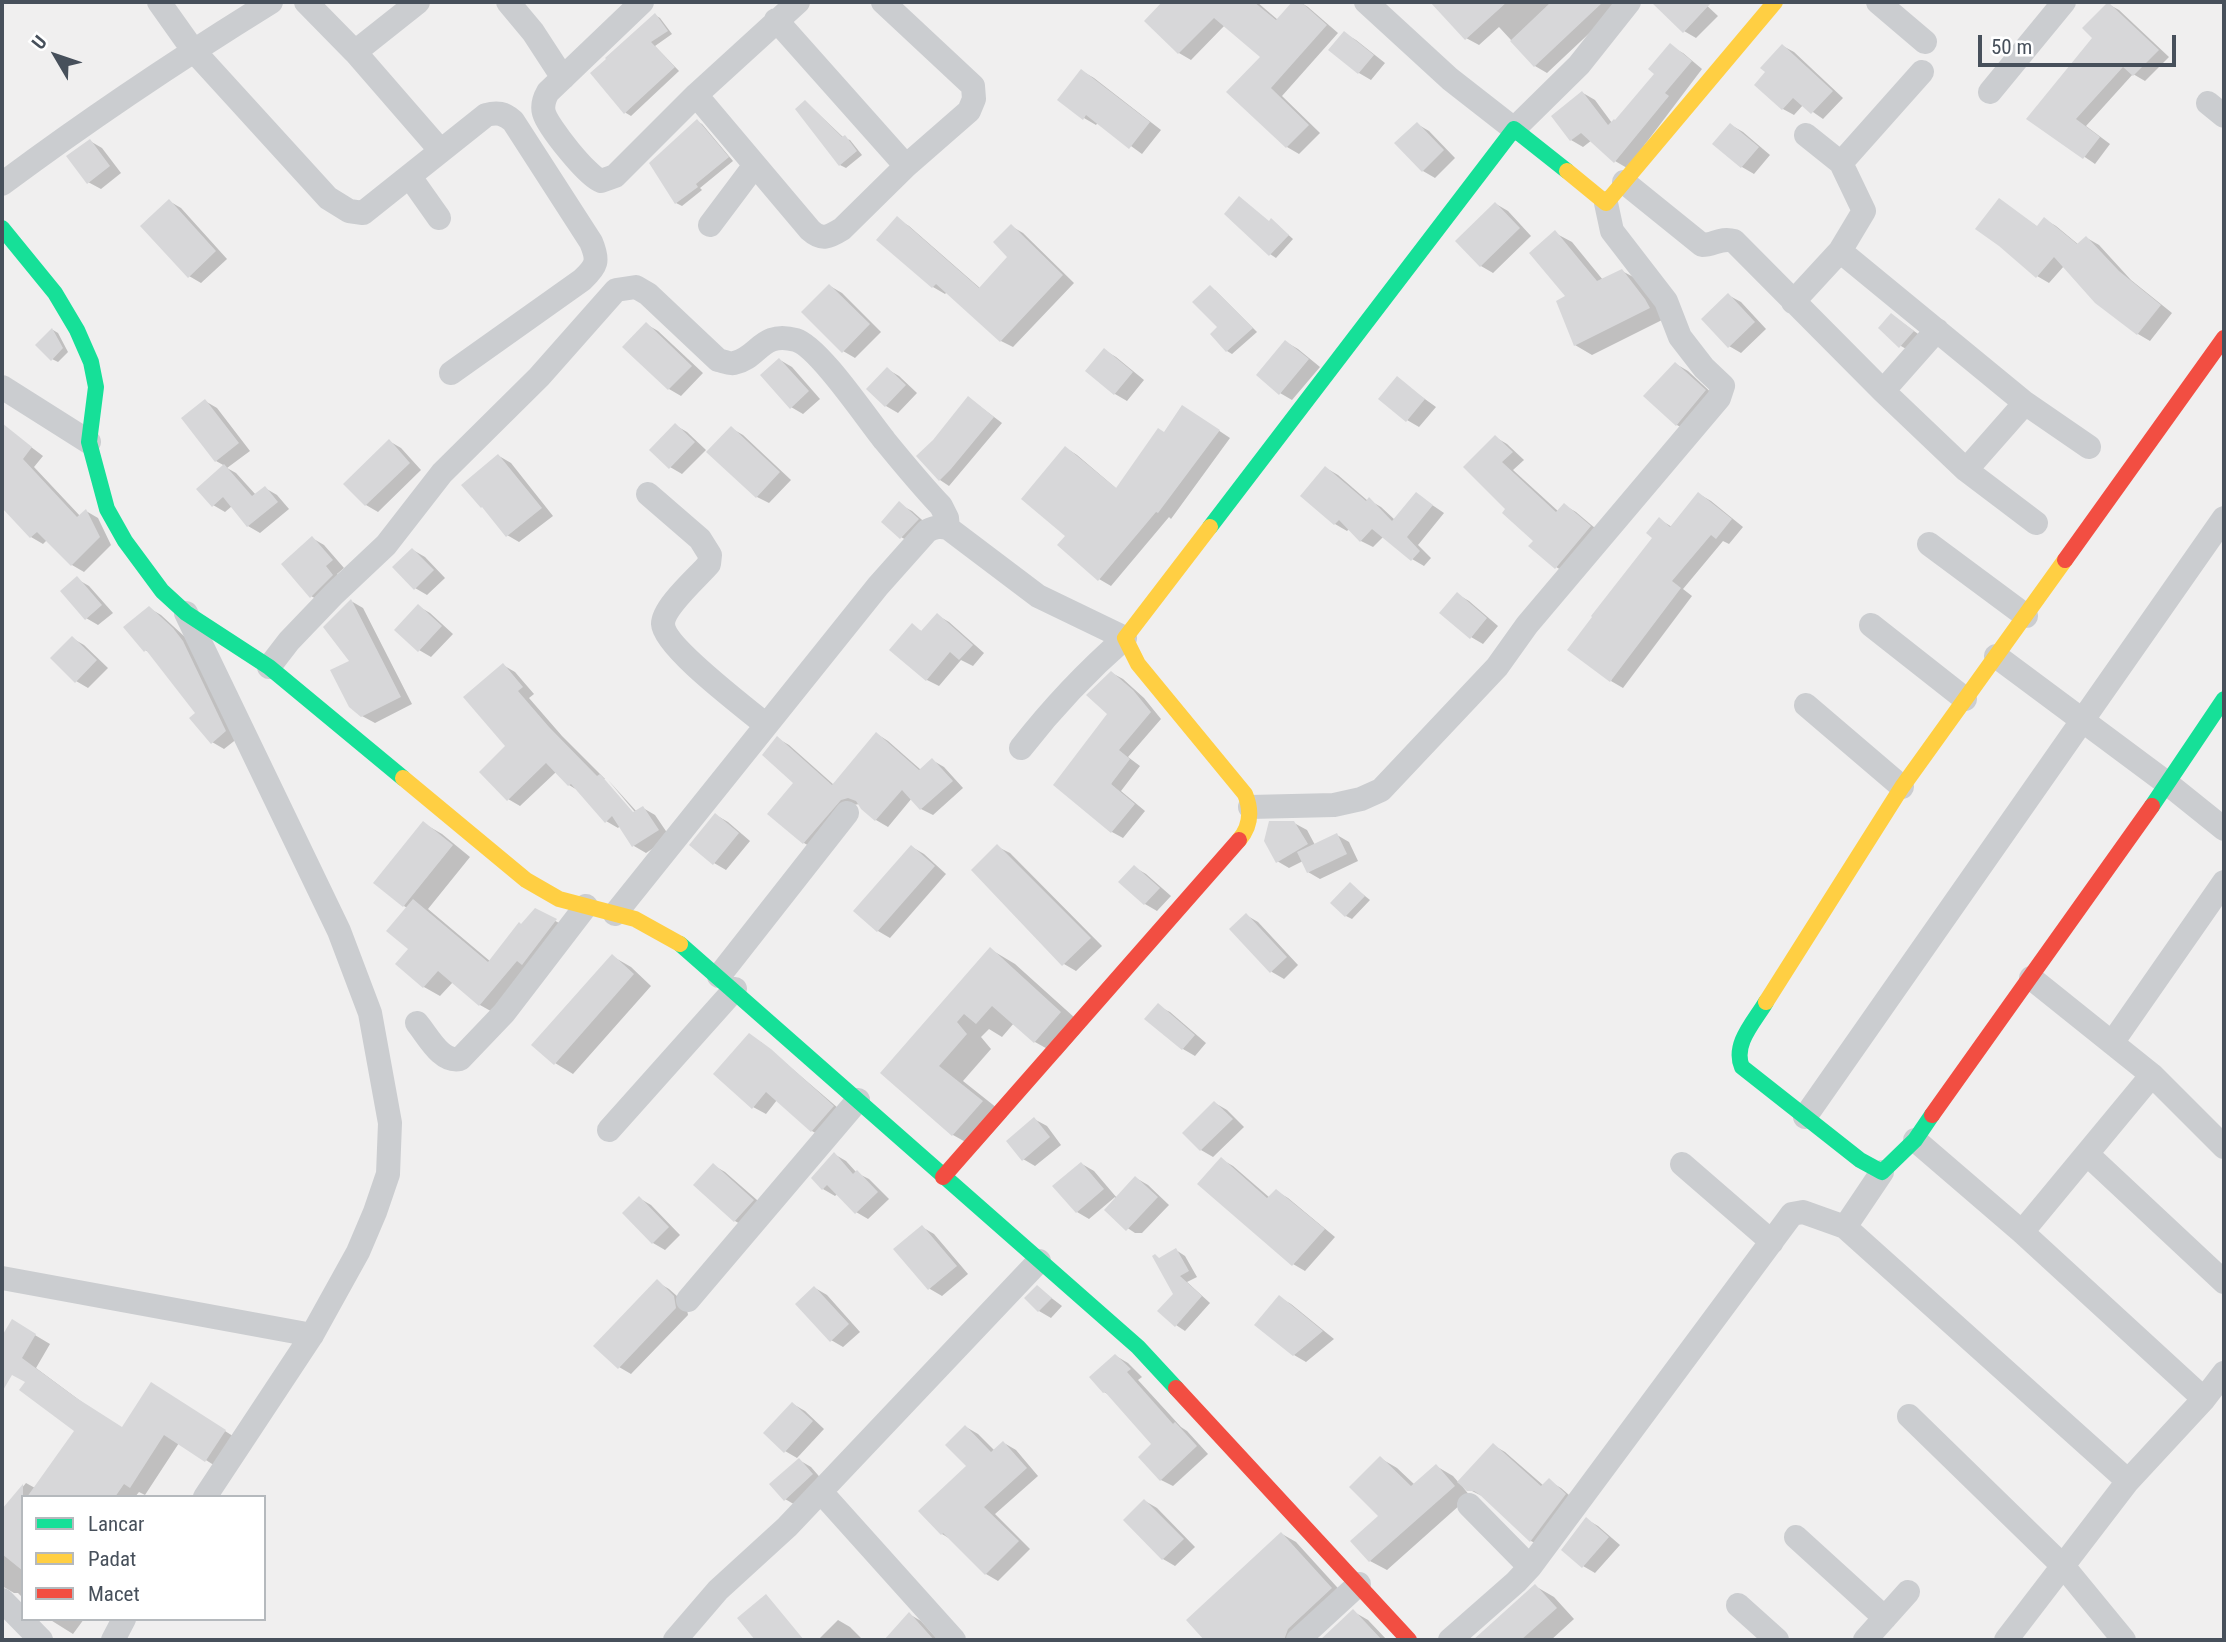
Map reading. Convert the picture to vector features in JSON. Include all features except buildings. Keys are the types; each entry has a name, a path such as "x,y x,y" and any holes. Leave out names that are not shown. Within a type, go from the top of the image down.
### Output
{"street":[{"path":"159,2 193,50 328,198 349,211 363,213 486,115 505,114 513,121 591,242 597,256 591,272 582,280 451,373"},
{"path":"2,184 71,132 193,50 271,2"},
{"path":"306,2 355,52 441,151"},
{"path":"355,52 418,2"},
{"path":"508,2 533,32 563,78"},
{"path":"642,2 548,92 544,100 543,111 548,123 589,175 601,181 615,176 696,95 798,2"},
{"path":"696,95 810,230 817,236 826,238 842,229 906,166 969,111 974,99 972,86 883,2"},
{"path":"1250,807 1334,805 1361,799 1381,790 1497,667 1527,625 1719,398 1723,386 1704,368 1680,337 1666,302 1612,231 1606,203 1450,79 1366,2"},
{"path":"1021,748 1046,715 1083,675 1125,638 1514,129 1579,65 1629,2"},
{"path":"1606,203 1774,2"},
{"path":"1878,2 1926,42"},
{"path":"1990,92 2064,2"},
{"path":"776,20 906,166"},
{"path":"1841,163 1922,72"},
{"path":"1793,302 1840,251 1864,211 1841,163 1806,135"},
{"path":"710,225 755,165"},
{"path":"410,177 439,218"},
{"path":"1624,182 1702,245 1717,240 1734,241 1966,470 2036,523"},
{"path":"2,228 55,293 77,330 91,362 96,387 89,442 107,509 125,541 162,591 186,613 269,667 526,880 559,899 635,919 676,940 727,982 943,1177 1138,1347 1359,1584 1401,1638"},
{"path":"1840,251 2025,403 2089,447"},
{"path":"269,667 289,641 386,545 442,474 539,377 616,290 636,287 648,294 718,360 732,364 746,358 765,341 782,337 800,341 832,372 886,442 941,506 947,518 947,528"},
{"path":"1883,391 1937,330"},
{"path":"1882,1171 1860,1160 1745,1071 1739,1063 1739,1048 1902,787 2224,338"},
{"path":"2,387 89,442"},
{"path":"1966,470 2025,403"},
{"path":"648,494 700,539 710,555 709,564 668,611 663,623 667,635 687,657 766,725"},
{"path":"1805,1117 2224,519"},
{"path":"615,914 878,586 927,531 939,526 947,528 1038,596 1125,638 1139,664 1245,794 1250,807 1246,832 943,1177"},
{"path":"1929,544 2026,616"},
{"path":"186,613 339,932 370,1013 390,1123 388,1174 358,1252 312,1335 206,1495"},
{"path":"1871,625 1965,699"},
{"path":"1996,656 2224,829"},
{"path":"1846,1227 1882,1171 1915,1140 2031,978 2168,784 2224,699"},
{"path":"1806,705 1902,787"},
{"path":"609,1130 727,982 847,813"},
{"path":"2112,1043 2224,882"},
{"path":"417,1023 446,1058 460,1059 504,1013 586,906"},
{"path":"2031,978 2152,1075 2224,1147"},
{"path":"2022,1232 2152,1075"},
{"path":"688,1300 858,1100"},
{"path":"1915,1140 2022,1232 2204,1399"},
{"path":"2087,1154 2224,1282"},
{"path":"1682,1164 1772,1242"},
{"path":"1450,1640 1530,1567 1792,1214 1797,1212 1846,1227 2128,1481"},
{"path":"675,1640 718,1590 787,1527 1040,1261"},
{"path":"2,1278 312,1335"},
{"path":"2006,1640 2128,1481 2204,1399 2224,1373"},
{"path":"1909,1416 2064,1567 2124,1640"},
{"path":"821,1492 954,1640"},
{"path":"1469,1505 1530,1567"},
{"path":"1796,1538 1885,1618"},
{"path":"1298,1640 1359,1584"},
{"path":"1865,1640 1908,1592"},
{"path":"2,1601 21,1620"},
{"path":"1738,1605 1777,1640"},
{"path":"22,1621 41,1640"},
{"path":"113,1640 123,1621"}],"traffic: fast":[{"path":"1210,527 1514,129 1567,171"},
{"path":"2,228 55,293 77,330 91,362 96,387 89,442 107,509 125,541 162,591 186,613 269,667 403,778"},
{"path":"2152,806 2224,699"},
{"path":"680,944 1138,1347 1176,1388"},
{"path":"1766,1002 1742,1041 1742,1067 1860,1160 1882,1172 1915,1140 1932,1115"}],"traffic: slow":[{"path":"1567,171 1606,203 1775,2"},
{"path":"1210,527 1125,638 1138,664 1245,794 1249,818 1239,840"},
{"path":"1766,1002 1902,787 2065,560"},
{"path":"403,778 526,880 559,899 635,919 680,944"}],"traffic: jam":[{"path":"2065,560 2224,338"},
{"path":"1932,1115 2152,806"},
{"path":"943,1177 1239,840"},
{"path":"1176,1388 1409,1640"}]}
